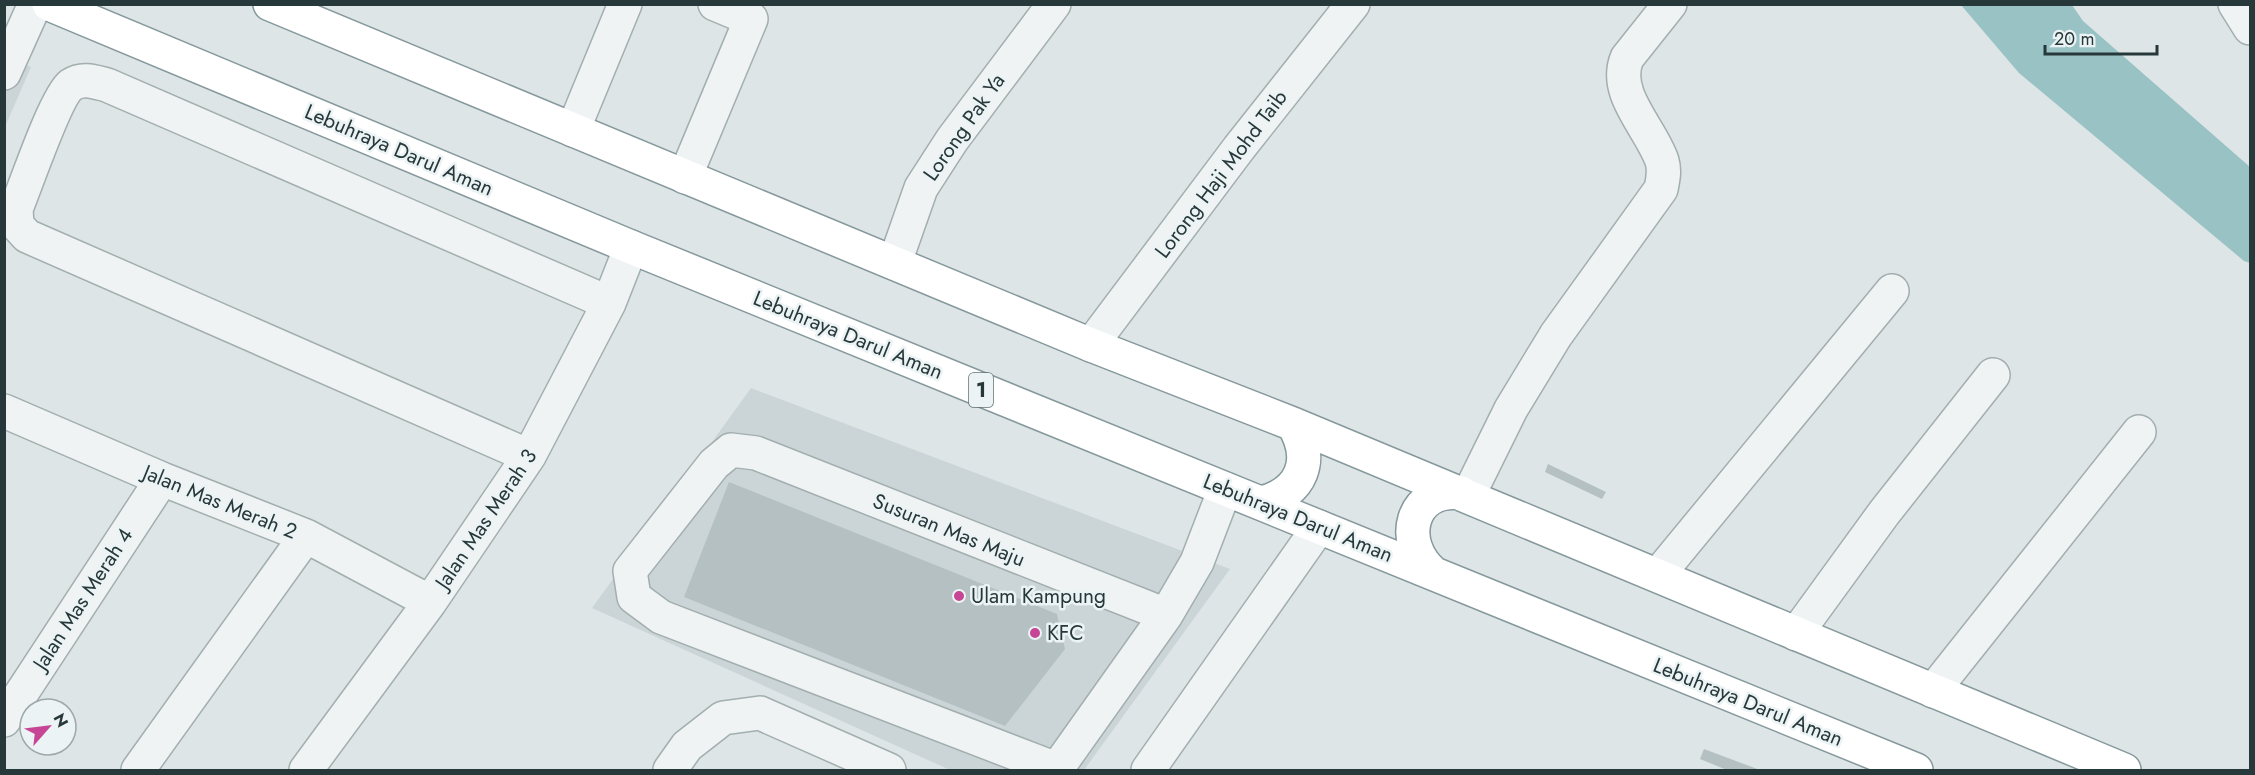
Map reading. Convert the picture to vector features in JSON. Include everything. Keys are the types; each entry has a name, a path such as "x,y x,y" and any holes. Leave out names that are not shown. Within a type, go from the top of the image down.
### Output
{"highway":[{"name":"Lebuhraya Darul Aman","path":"49,4 631,247 1916,771"},
{"path":"270,4 685,177 896,262 1091,345 1293,423 2124,771"},
{"path":"1261,503 1285,494 1301,473 1304,448 1293,423"},
{"path":"1433,573 1422,564 1416,553 1412,540 1412,526 1425,503 1436,495 1449,492 1465,495"}],"street":[{"path":"4,73 35,4"},
{"path":"573,130 625,4"},
{"path":"685,177 756,12 715,4"},
{"name":"Lorong Pak Ya","path":"896,262 921,188 952,140 1054,4"},
{"name":"Lorong Haji Mohd Taib","path":"1091,345 1239,148 1353,4"},
{"path":"1465,495 1511,409 1556,335 1661,189 1664,175 1662,161 1629,98 1623,77 1623,66 1670,4"},
{"path":"2235,4 2250,28"},
{"path":"529,456 27,236 17,225 16,210 58,104 71,85 87,80 107,85 609,303"},
{"name":"Jalan Mas Merah 3","path":"306,771 430,602 529,456 609,303 631,247"},
{"path":"1658,575 1892,291"},
{"path":"1796,634 1884,513 1993,375"},
{"name":"Jalan Mas Merah 2","path":"4,411 162,479 306,536 430,602"},
{"path":"1933,691 2139,432"},
{"name":"Susuran Mas Maju","path":"1056,770 661,616 634,597 630,571 714,464 731,450 756,453 1166,615"},
{"name":"Jalan Mas Merah 4","path":"4,720 162,479"},
{"path":"1056,770 1166,615 1197,562 1225,489"},
{"path":"1148,771 1319,527"},
{"path":"138,771 306,536"},
{"path":"670,771 687,746 723,718 760,712 886,770"}],"shaded area":[{"path":"5,56 31,67 5,127"},
{"path":"751,388 1230,569 1084,770 950,770 592,608"}],"water":[{"path":"1961,5 2072,5 2083,21 2250,167 2250,263 2244,261 2019,73"}],"building":[{"path":"1548,464 1606,492 1602,499 1545,472"},
{"path":"729,482 1057,614 1065,649 1005,726 684,597"},
{"path":"1704,749 1760,770 1727,770 1700,759"}],"place":[{"name":"Ulam Kampung","path":"959,596"},
{"name":"KFC","path":"1035,633"}]}
